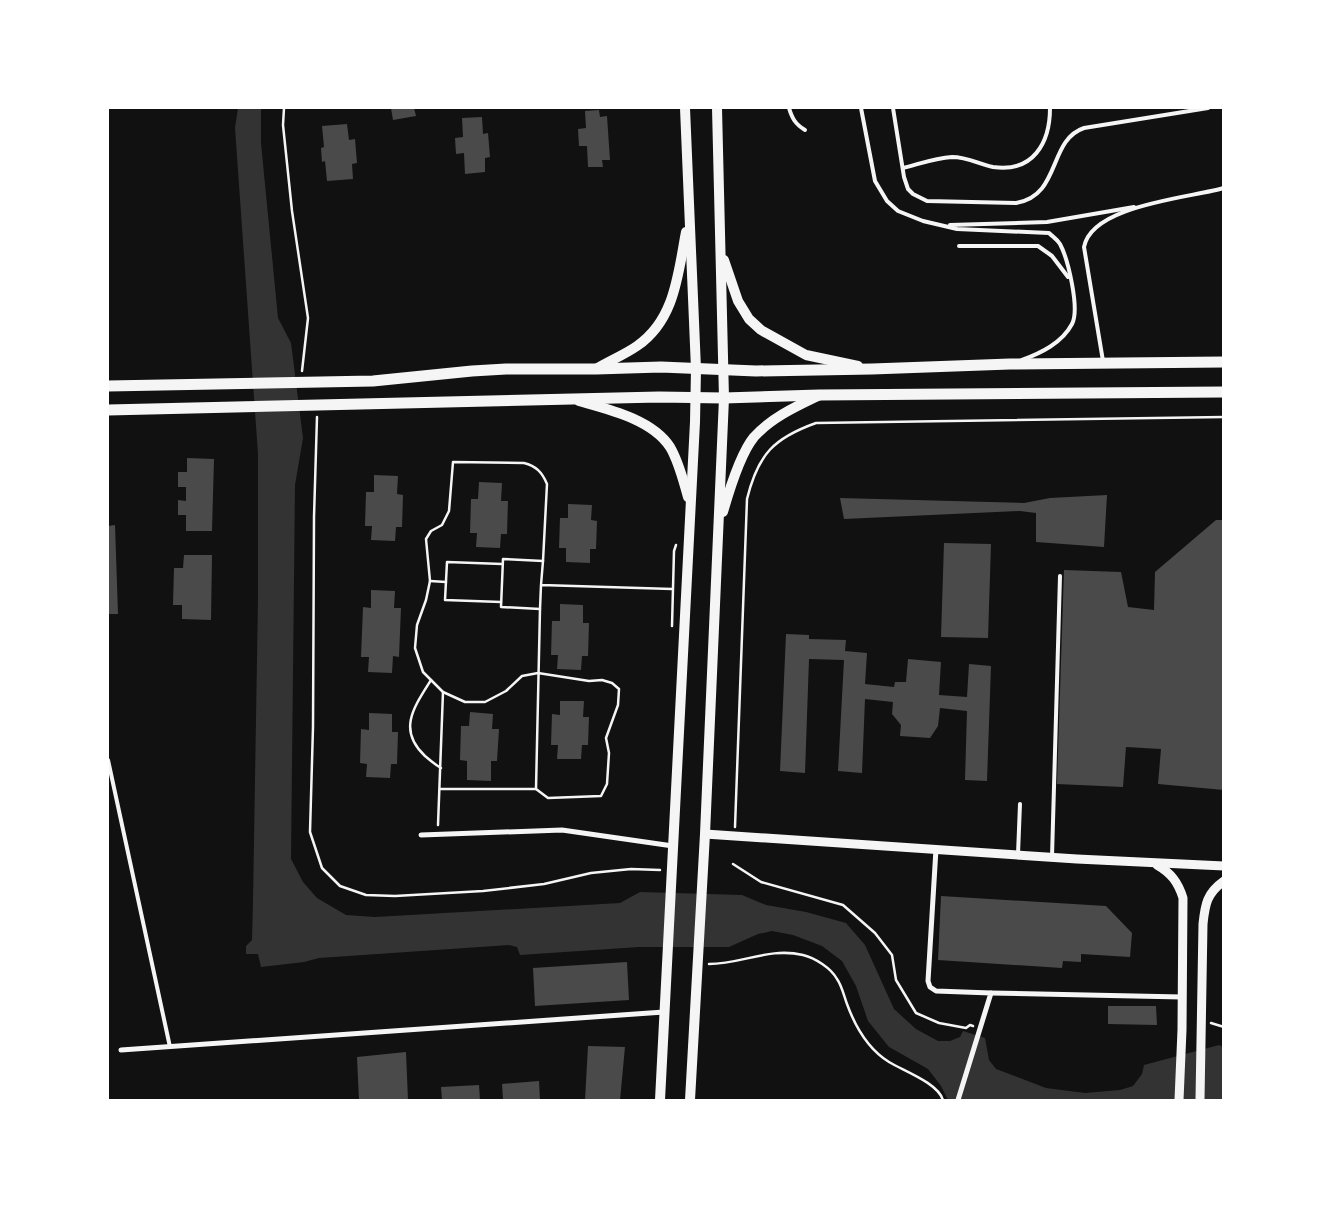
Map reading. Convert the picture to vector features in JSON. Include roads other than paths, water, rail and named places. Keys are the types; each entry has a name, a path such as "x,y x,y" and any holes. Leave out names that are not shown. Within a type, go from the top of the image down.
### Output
{"main road":[{"path":"660,1100 696,398 685,108"},
{"path":"690,1100 705,834 724,398 716,108"},
{"path":"596,369 637,346 656,329 672,300 689,216"},
{"path":"719,245 738,301 749,319 761,330 806,355 872,369"},
{"path":"108,386 390,381 472,371 506,369 661,367 756,371 1010,364 1224,362"},
{"path":"108,410 819,395 1224,392"},
{"path":"718,530 728,494 740,462 754,438 775,419 792,408 819,395"},
{"path":"573,399 627,415 657,434 669,445 680,469 690,507"}],"street":[{"path":"421,835 562,830 673,846"},
{"path":"705,834 1052,857 1224,866"},
{"path":"936,849 928,980 930,987 936,990 991,993 1182,997"},
{"path":"1154,863 1168,871 1178,883 1183,898 1182,1039 1179,1100"},
{"path":"1200,1100 1204,914 1208,896 1224,880"},
{"path":"958,1100 991,993"},
{"path":"121,1050 664,1012"}],"lane":[{"path":"789,108 793,120 805,130"},
{"path":"861,108 875,181 883,196 898,211 910,217 957,229 1049,234 1060,245 1065,256 1070,279 1075,310 1073,322 1068,331 1046,350 1010,364"},
{"path":"893,108 904,177 908,189 918,198 927,201 1022,202 1029,199 1043,187 1067,140 1075,131 1208,108"},
{"path":"903,168 953,157 1003,168 1025,164 1034,158 1043,141 1049,124 1050,108"},
{"path":"945,225 1046,222 1141,206 1224,188"},
{"path":"1103,364 1084,247 1085,241 1095,228 1102,223 1141,206"},
{"path":"959,246 1038,246 1052,256 1070,279"},
{"path":"1052,857 1060,576"},
{"path":"108,760 170,1047"},
{"path":"1018,854 1020,804"}]}
